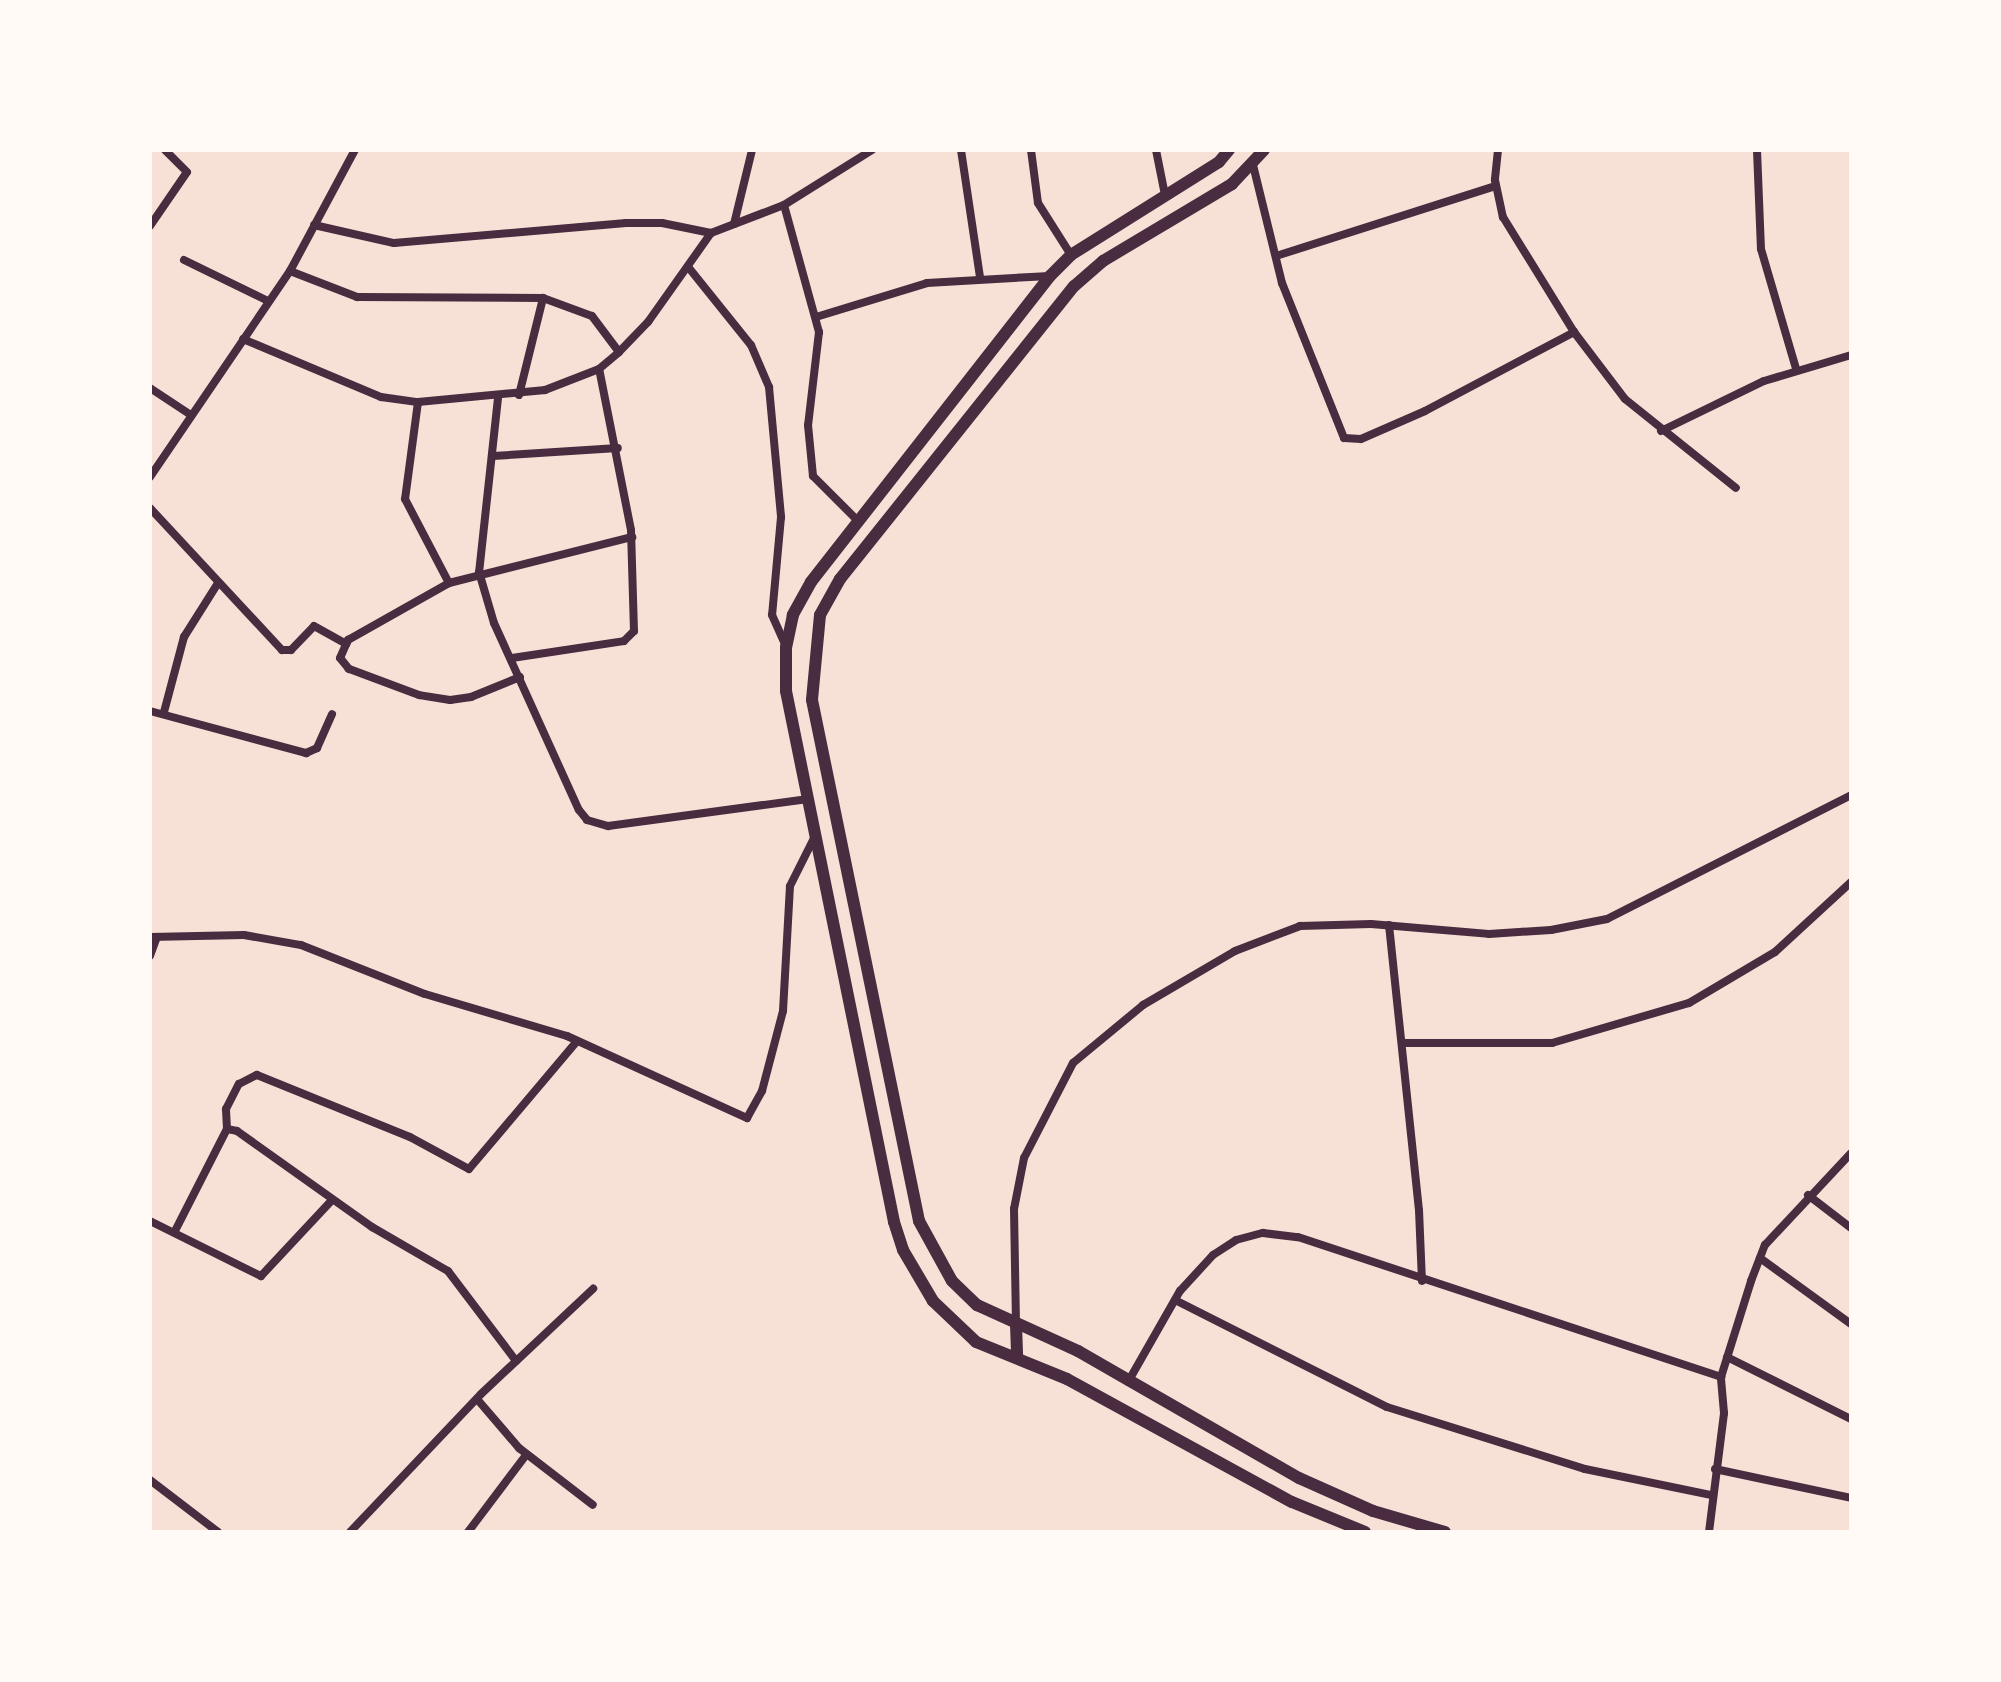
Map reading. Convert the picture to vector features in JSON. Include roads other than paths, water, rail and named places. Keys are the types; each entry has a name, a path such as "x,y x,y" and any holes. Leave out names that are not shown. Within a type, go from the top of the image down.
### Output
{"street":[{"path":"150,226 187,172 165,150"},
{"path":"150,477 290,271 355,150"},
{"path":"734,224 752,150"},
{"path":"847,150 852,160"},
{"path":"314,225 394,243 626,223 662,223 711,233 784,205 872,150"},
{"path":"961,150 980,277"},
{"path":"1031,150 1038,203 1071,255"},
{"path":"1156,150 1165,195"},
{"path":"1229,150 1219,162 1071,255 1050,276 801,598 786,647 786,691 903,1250 924,1289 953,1323 976,1342 1017,1357 1114,1404 1292,1502 1365,1532"},
{"path":"1264,150 1232,184 1103,261 1074,286 840,579 820,615 813,652 812,700 829,795 919,1221 952,1281 977,1305 1078,1351 1323,1490 1445,1532"},
{"path":"1498,150 1495,186 1503,217 1574,332 1625,399 1661,431 1736,488"},
{"path":"1757,150 1761,249 1796,369"},
{"path":"1219,162 1232,184"},
{"path":"1253,165 1276,256 1339,431 1352,441 1425,411 1574,332"},
{"path":"1276,256 1495,186"},
{"path":"784,205 816,317 819,349 808,452 813,476 858,521"},
{"path":"243,339 347,387 418,402 519,395 599,369 619,352 689,268 711,233"},
{"path":"184,260 268,301"},
{"path":"689,268 751,345 769,387 781,517 772,615 786,647"},
{"path":"290,271 357,297 543,298 592,316 619,352"},
{"path":"816,317 895,290 980,277 1050,276"},
{"path":"519,395 543,298"},
{"path":"1661,431 1796,369 1851,355"},
{"path":"512,658 630,637 632,537 618,448 599,369"},
{"path":"150,388 191,415"},
{"path":"498,398 479,572 512,658 579,810 598,824 829,795"},
{"path":"418,402 405,499 449,583"},
{"path":"493,456 618,448"},
{"path":"150,508 282,650 291,650 314,626 346,644"},
{"path":"520,677 460,699 419,695 342,664 346,644 449,583 479,572 632,537"},
{"path":"164,712 184,637 218,583"},
{"path":"150,711 164,712 306,753 317,748 332,714"},
{"path":"1017,1357 1014,1209 1024,1158 1073,1063 1143,1005 1235,951 1300,926 1389,925 1489,934 1551,930 1607,919 1850,797"},
{"path":"150,956 153,937 244,935 301,945 425,994 577,1041 750,1117 783,1011 790,886 816,835"},
{"path":"1403,1043 1552,1043 1689,1003 1775,952 1851,882"},
{"path":"1389,925 1403,1043 1422,1281"},
{"path":"175,1231 227,1129 226,1109 239,1084 257,1075 410,1137 469,1169 577,1041"},
{"path":"227,1129 248,1138 332,1200 448,1271 516,1361"},
{"path":"1709,1532 1710,1495 1724,1413 1721,1377 1760,1258 1808,1195 1851,1153"},
{"path":"1808,1195 1851,1228"},
{"path":"150,1221 261,1276 332,1200"},
{"path":"1114,1404 1175,1300 1213,1255 1236,1240 1263,1233 1298,1237 1422,1281 1721,1377"},
{"path":"1760,1258 1851,1324"},
{"path":"350,1532 477,1399 593,1289"},
{"path":"1175,1300 1387,1407 1585,1469 1710,1495"},
{"path":"1727,1357 1851,1419"},
{"path":"477,1399 526,1455 593,1505"},
{"path":"468,1532 526,1455"},
{"path":"1715,1469 1851,1498"},
{"path":"150,1480 218,1532"}]}
